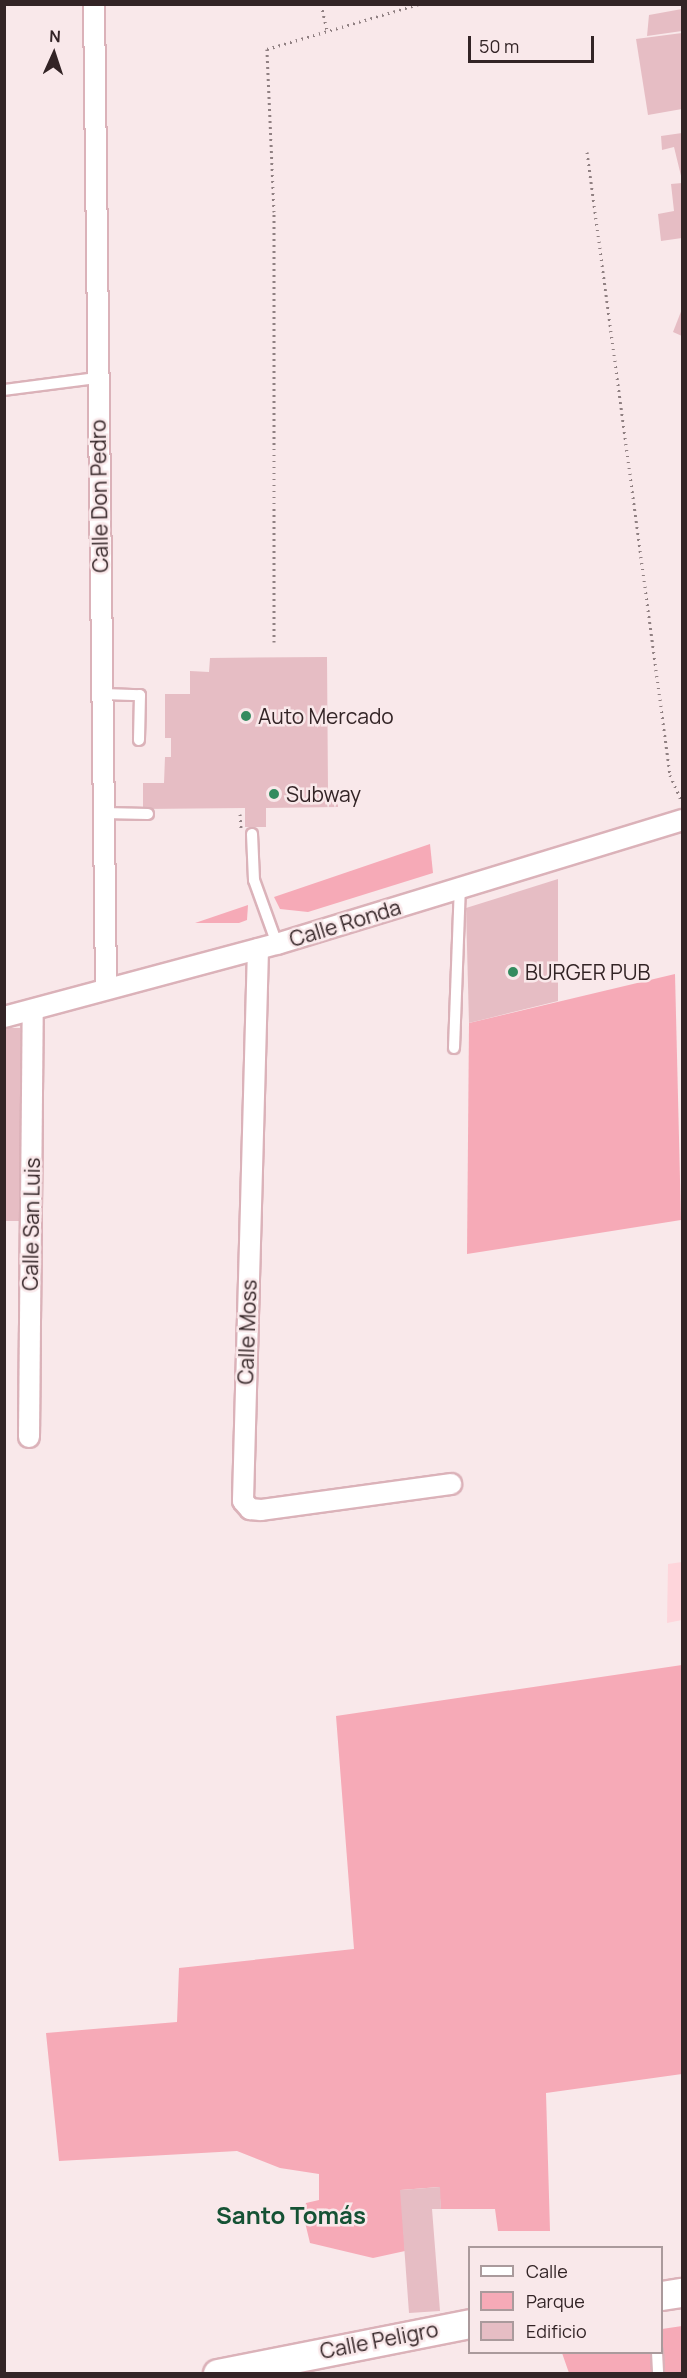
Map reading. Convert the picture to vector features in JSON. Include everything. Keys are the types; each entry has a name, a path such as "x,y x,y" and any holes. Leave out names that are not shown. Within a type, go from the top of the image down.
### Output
{"main road":[{"path":"663,2296 682,2293"},
{"name":"Calle Peligro","path":"218,2373 468,2324"}],"street":[{"name":"Calle Don Pedro","path":"94,4 106,987"},
{"name":"Calle Ronda","path":"4,1017 106,987 267,946 682,820"},
{"name":"Calle Moss","path":"267,946 243,1502 250,1509 261,1510 451,1484"},
{"name":"Calle San Luis","path":"29,1437 33,1010"}],"lane":[{"path":"4,390 98,378"},
{"path":"103,694 140,695 139,740"},
{"path":"104,813 148,814"},
{"path":"252,834 254,880 267,946"},
{"path":"454,1048 460,888"},
{"path":"657,2354 658,2373"}],"path":[{"path":"321,4 327,30"},
{"path":"274,642 274,212 267,49 420,4"},
{"path":"586,152 670,775 682,802"}],"shaded area":[{"path":"682,1562 682,1620 667,1623 668,1564"}],"green space":[{"path":"430,844 433,873 308,912 280,909 274,897"},
{"path":"248,905 247,920 239,923 195,923"},
{"path":"675,974 681,1220 467,1254 469,1023"},
{"path":"682,1665 682,2074 546,2093 550,2231 498,2231 495,2209 441,2209 439,2187 401,2190 405,2251 373,2258 310,2243 303,2214 306,2203 319,2200 319,2174 280,2168 237,2151 59,2161 46,2033 177,2022 179,1968 354,1949 336,1716"},
{"path":"682,2326 682,2373 569,2373 562,2354 663,2354 663,2329"}],"building":[{"path":"682,9 682,31 647,36 649,15"},
{"path":"682,33 682,109 648,115 636,39"},
{"path":"682,133 682,180 674,147 662,150 661,136"},
{"path":"682,183 682,238 661,241 658,214 674,211 671,184"},
{"path":"682,309 682,336 673,332"},
{"name":"Auto Mercado","path":"327,657 328,791 338,792 338,807 266,808 266,827 245,827 245,808 143,809 143,783 164,783 165,757 171,757 171,738 165,738 165,694 190,694 190,671 209,672 210,658"},
{"name":"BURGER PUB","path":"558,879 558,1001 469,1023 466,908"},
{"path":"4,1028 20,1028 20,1221 4,1221"},
{"path":"440,2187 441,2209 432,2209 440,2311 409,2313 400,2190"}],"place":[{"name":"Auto Mercado","path":"246,716"},
{"name":"Subway","path":"274,794"},
{"name":"BURGER PUB","path":"513,972"}],"district":[{"name":"Santo Tomás","path":"291,2215"}]}
